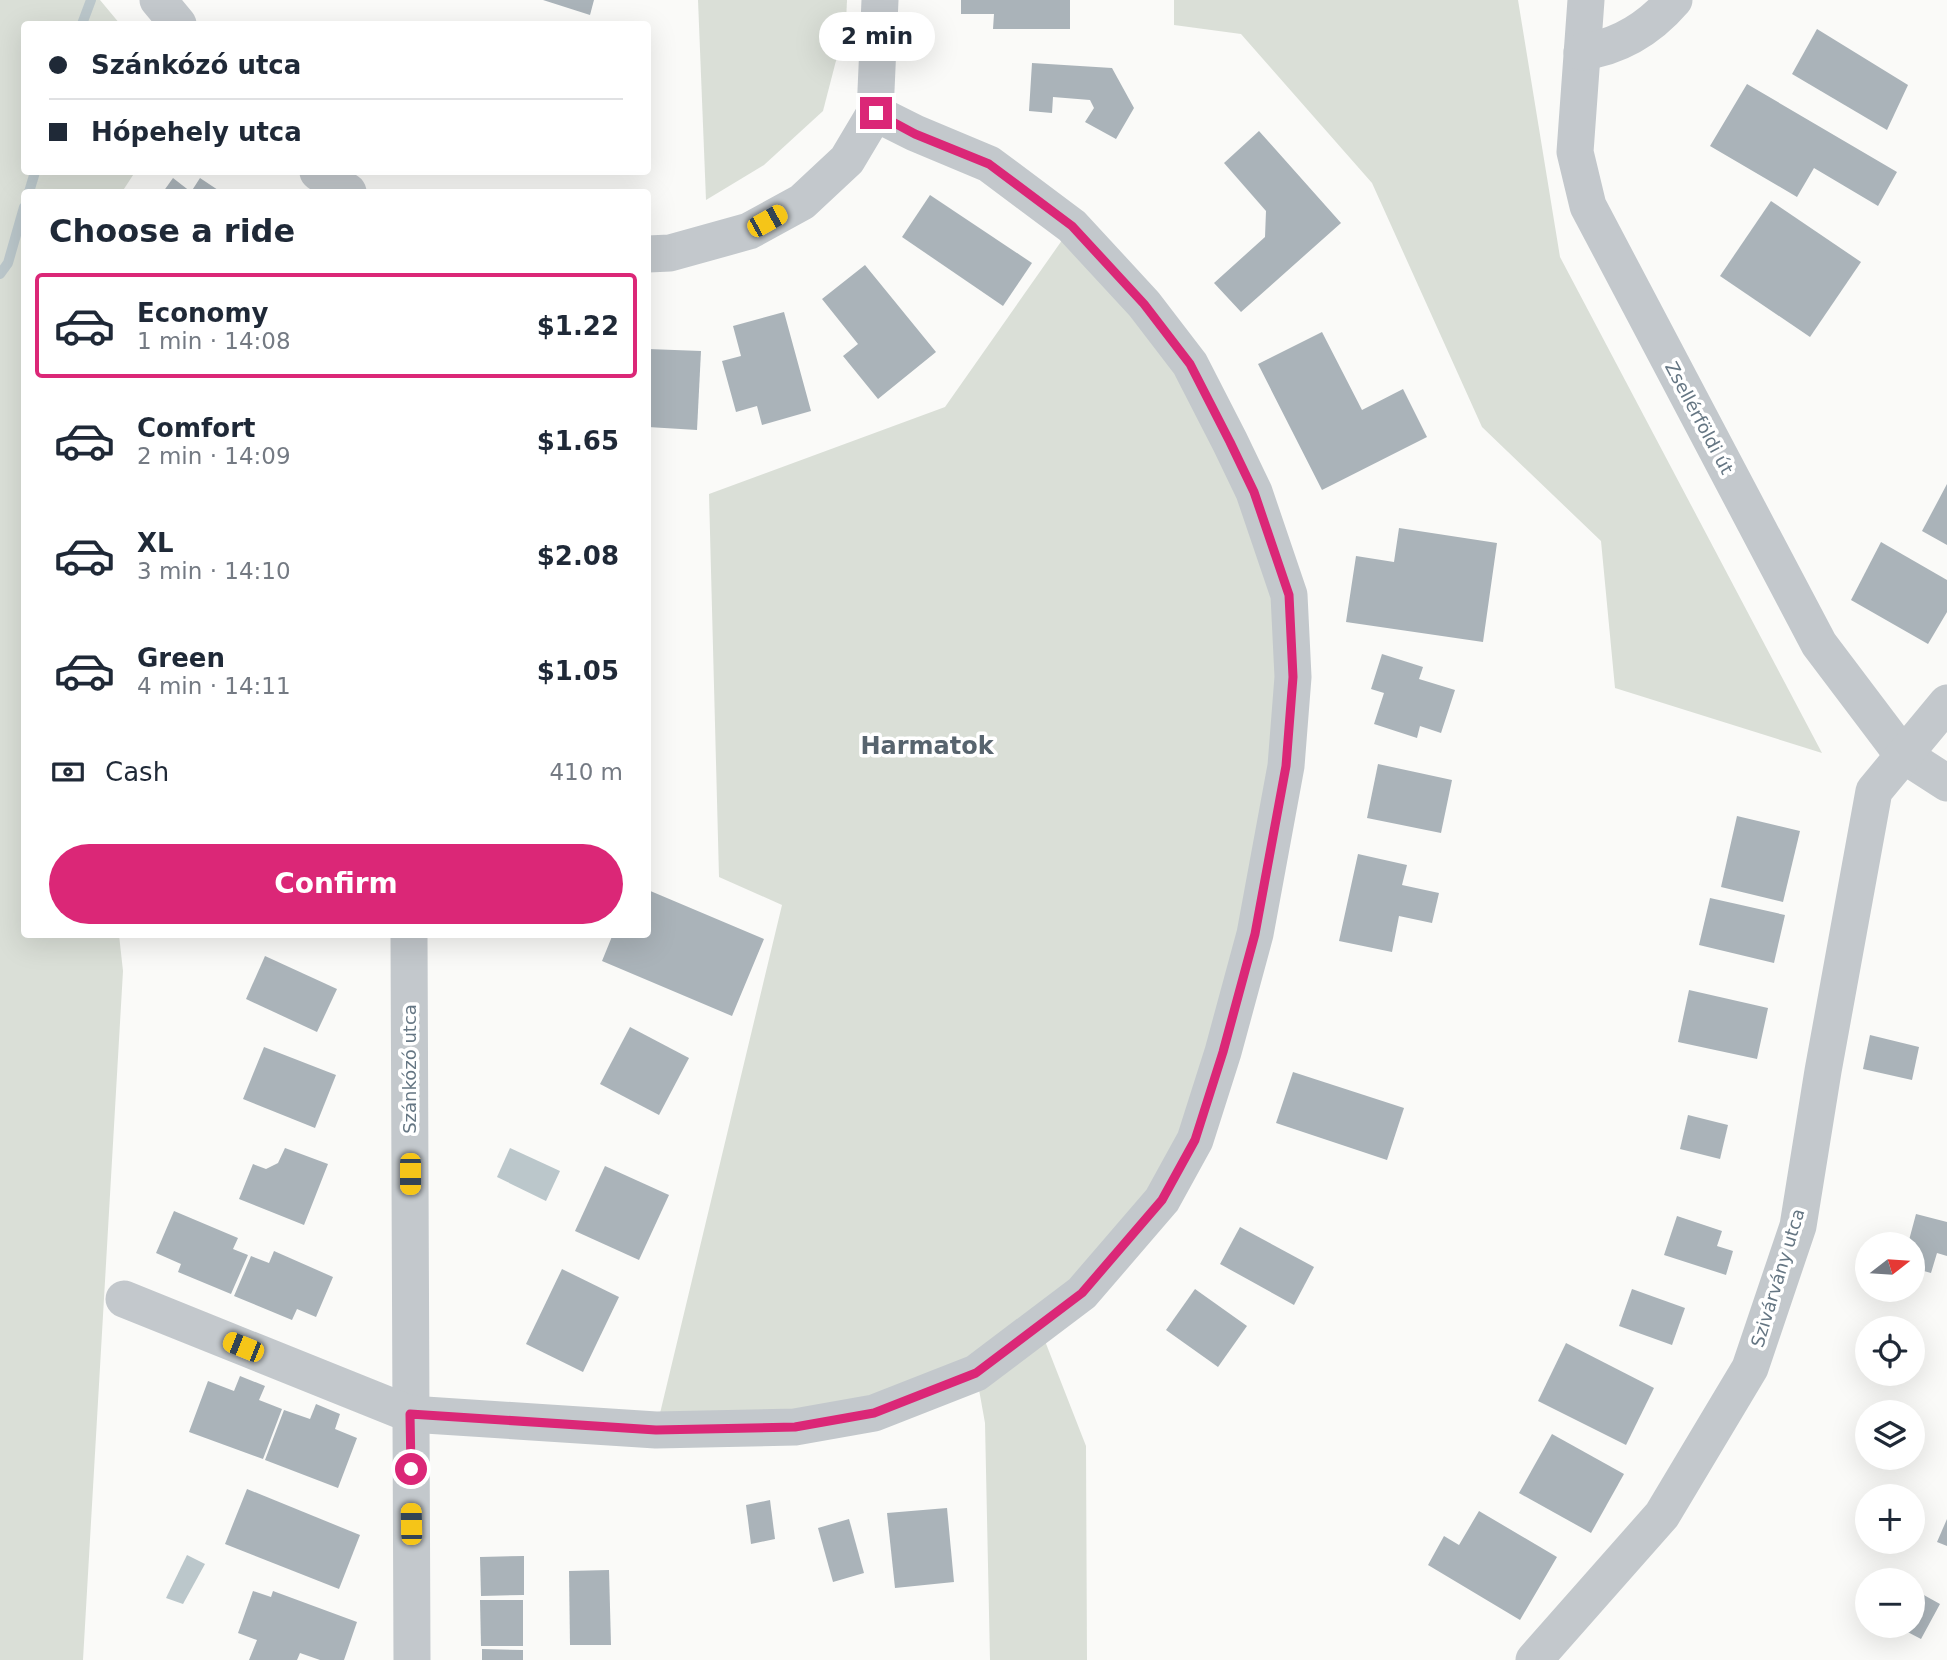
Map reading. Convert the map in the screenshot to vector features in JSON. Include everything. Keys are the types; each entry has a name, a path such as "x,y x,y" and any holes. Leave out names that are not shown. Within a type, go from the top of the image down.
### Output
{"street":[{"path":"158,0 176,21"},
{"path":"651,254 670,253 749,231 802,202 847,160 876,113 880,0"},
{"name":"Zsellérföldi út","path":"1586,0 1575,152 1588,206 1819,644 1902,754 1947,783"},
{"path":"1582,52 1601,50 1632,38 1674,0"},
{"path":"124,1299 410,1414 656,1430 795,1427 874,1413 976,1373 1082,1293 1162,1200 1195,1140 1223,1052 1255,934 1286,766 1293,677 1289,595 1254,492 1230,442 1190,364 1144,304 1072,226 989,164 915,134 876,113"},
{"path":"322,175 344,189"},
{"name":"Szivárvány utca","path":"1534,1660 1662,1515 1749,1368 1798,1226 1823,1070 1874,791 1947,703"},
{"name":"Szánkózó utca","path":"410,938 412,1660"}],"shaded area":[{"path":"0,0 100,0 118,21 21,21 21,175 133,175 124,189 21,189 21,938 119,938 123,971 83,1660 0,1660"},
{"path":"698,0 847,0 846,22 823,111 764,165 706,200"},
{"path":"1174,0 1518,0 1560,257 1822,753 1615,688 1601,541 1482,427 1372,183 1241,34 1174,25"},
{"path":"1072,226 1209,402 1292,663 1195,1140 1036,1318 1086,1446 1087,1660 990,1660 985,1423 976,1373 795,1427 656,1430 782,905 719,877 709,494 945,407"},
{"path":"510,1148 560,1171 546,1201 497,1177"},
{"path":"187,1555 205,1564 183,1604 166,1598"}],"building":[{"path":"543,0 594,0 590,15"},
{"path":"961,0 1070,0 1070,29 993,29 994,14 961,14"},
{"path":"1817,29 1908,85 1887,130 1792,74"},
{"path":"1032,63 1112,68 1134,108 1116,139 1085,122 1094,108 1090,100 1053,97 1052,113 1029,111"},
{"path":"1747,84 1897,172 1878,206 1814,168 1797,197 1710,146"},
{"path":"1259,131 1341,223 1241,312 1214,283 1265,237 1266,211 1224,163"},
{"path":"173,178 187,189 165,189"},
{"path":"200,178 216,189 193,189"},
{"path":"930,195 1032,263 1003,306 902,237"},
{"path":"1771,201 1861,262 1810,337 1720,276"},
{"path":"865,265 936,352 878,399 843,356 858,344 822,299"},
{"path":"784,312 811,411 762,425 757,406 736,412 722,361 741,356 733,326"},
{"path":"1322,332 1362,410 1403,389 1427,437 1322,490 1258,364"},
{"path":"651,349 701,351 697,430 651,427"},
{"path":"1947,484 1947,545 1922,531"},
{"path":"1399,528 1497,543 1483,642 1346,622 1356,556 1394,562"},
{"path":"1881,542 1947,580 1947,612 1928,644 1851,600"},
{"path":"1382,654 1423,667 1419,679 1455,690 1441,733 1420,726 1417,738 1374,724 1384,693 1371,689"},
{"path":"1378,764 1452,780 1441,833 1367,818"},
{"path":"1737,816 1800,831 1783,902 1721,887"},
{"path":"1358,854 1407,865 1402,885 1439,893 1432,923 1399,916 1392,952 1339,941"},
{"path":"651,891 764,939 732,1016 602,961 611,938 651,938"},
{"path":"1710,898 1785,915 1774,963 1699,945"},
{"path":"265,956 337,989 317,1032 246,999"},
{"path":"1689,990 1768,1008 1757,1059 1678,1042"},
{"path":"630,1027 689,1058 659,1115 600,1084"},
{"path":"1870,1035 1919,1047 1912,1080 1863,1069"},
{"path":"264,1047 336,1075 315,1128 243,1099"},
{"path":"1293,1072 1404,1108 1387,1160 1276,1123"},
{"path":"1688,1115 1728,1125 1720,1159 1680,1149"},
{"path":"285,1148 328,1164 304,1225 239,1199 253,1164 266,1169 278,1163"},
{"path":"605,1166 669,1195 639,1260 575,1231"},
{"path":"174,1211 238,1238 233,1249 248,1255 231,1294 178,1272 181,1264 156,1253"},
{"path":"1916,1214 1947,1222 1947,1256 1937,1253 1931,1273 1925,1271 1925,1232 1911,1232"},
{"path":"1677,1216 1722,1231 1717,1246 1733,1251 1726,1275 1664,1255"},
{"path":"1240,1227 1314,1267 1294,1305 1220,1264"},
{"path":"274,1251 333,1277 316,1317 297,1309 292,1320 234,1296 251,1256 269,1263"},
{"path":"562,1269 619,1297 583,1372 526,1344"},
{"path":"1195,1289 1247,1326 1218,1367 1166,1330"},
{"path":"1632,1289 1685,1308 1672,1345 1619,1326"},
{"path":"1566,1343 1654,1388 1626,1445 1538,1401"},
{"path":"240,1376 265,1386 259,1400 282,1409 263,1459 189,1432 208,1381 234,1391"},
{"path":"316,1404 340,1414 335,1429 357,1438 338,1488 265,1460 284,1410 310,1419"},
{"path":"1552,1434 1624,1474 1591,1533 1519,1493"},
{"path":"247,1489 360,1535 339,1589 225,1544"},
{"path":"770,1500 775,1539 751,1544 746,1505"},
{"path":"947,1508 954,1582 895,1588 887,1513"},
{"path":"1479,1511 1557,1557 1520,1620 1428,1565 1444,1536 1459,1545"},
{"path":"849,1519 864,1573 833,1582 818,1528"},
{"path":"1947,1519 1947,1546 1937,1542"},
{"path":"524,1556 524,1595 481,1596 480,1557"},
{"path":"609,1570 611,1645 570,1645 569,1571"},
{"path":"253,1591 271,1597 273,1591 357,1622 344,1660 320,1660 300,1653 297,1660 249,1660 257,1640 238,1633"},
{"path":"1925,1596 1940,1604 1925,1632"},
{"path":"480,1600 523,1600 523,1646 481,1646"},
{"path":"482,1649 523,1650 523,1660 482,1660"}],"waterway":[{"path":"83,21 91,0"},
{"path":"30,189 34,175"},
{"path":"0,274 8,263 21,218"}],"district":[{"name":"Harmatok","path":"927,746"}],"route":[{"path":"411,1469 410,1414 656,1430 795,1427 874,1413 976,1373 1082,1293 1162,1200 1195,1140 1223,1052 1255,934 1286,766 1293,677 1289,595 1254,492 1230,442 1190,364 1144,304 1072,226 989,164 915,134 876,113"}]}
